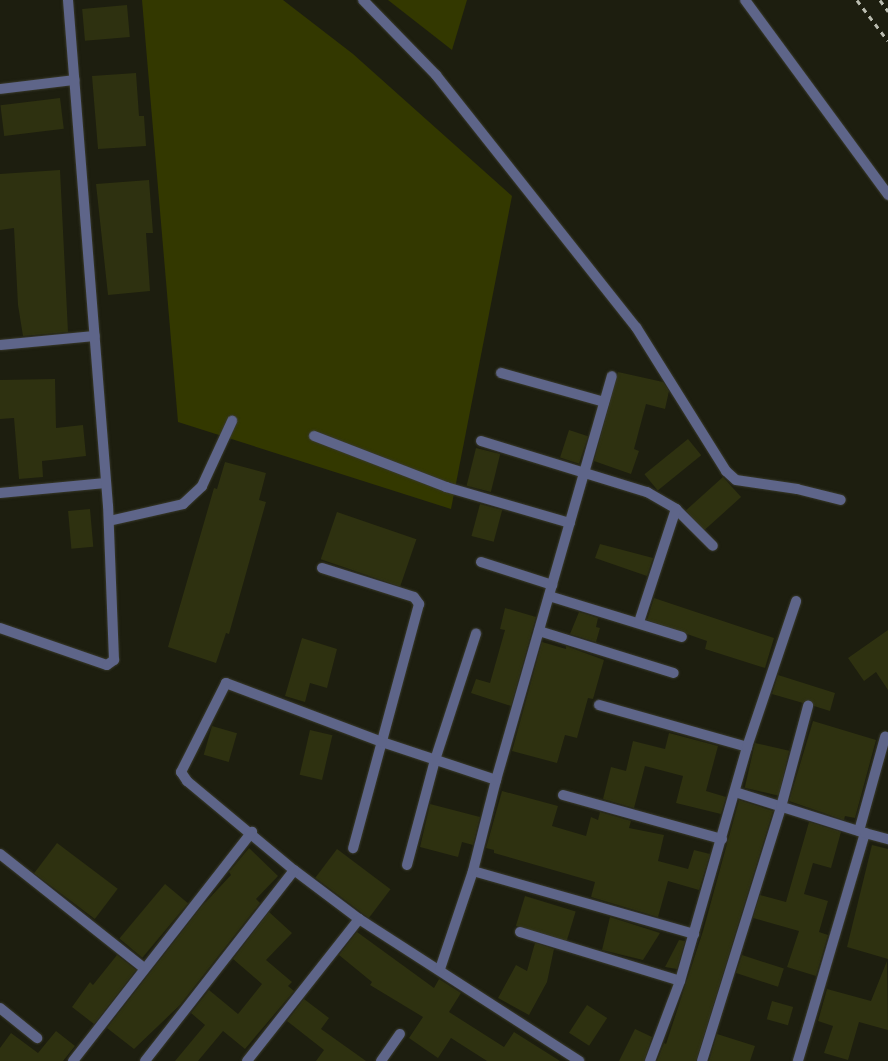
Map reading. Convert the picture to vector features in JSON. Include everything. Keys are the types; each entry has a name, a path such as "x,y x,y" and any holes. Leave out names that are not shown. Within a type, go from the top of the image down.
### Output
{"street":[{"path":"0,628 112,664 115,654 109,521 68,0"},
{"path":"363,0 436,75 636,327 726,471 736,480 797,489 841,500"},
{"path":"745,0 888,195"},
{"path":"0,89 74,80"},
{"path":"0,345 95,336"},
{"path":"501,373 604,402"},
{"path":"440,969 473,871 496,780 586,471 612,376"},
{"path":"109,521 183,504 202,486 232,421"},
{"path":"314,436 446,486 570,523"},
{"path":"481,441 586,471 648,492 676,509 713,546"},
{"path":"0,493 106,483"},
{"path":"639,622 676,509"},
{"path":"481,562 552,585"},
{"path":"322,568 418,599 382,742 353,848"},
{"path":"549,596 639,622 682,637"},
{"path":"650,1061 680,981 722,839 747,747 796,601"},
{"path":"539,631 674,673"},
{"path":"407,865 435,760 476,634"},
{"path":"496,780 382,742 226,683 181,772 188,781 252,832 294,870 359,919 440,969 579,1061"},
{"path":"599,705 747,747"},
{"path":"702,1061 781,807 808,706"},
{"path":"798,1061 862,832 885,737"},
{"path":"735,792 888,839"},
{"path":"562,796 722,839"},
{"path":"73,1061 144,968 252,832"},
{"path":"0,854 144,968"},
{"path":"145,1061 294,870"},
{"path":"473,871 694,934"},
{"path":"247,1061 359,919"},
{"path":"520,932 680,981"},
{"path":"0,1008 37,1038"},
{"path":"381,1061 400,1034"}],"green space":[{"path":"142,0 283,0 353,54 512,196 451,509 178,422"},
{"path":"388,0 467,0 452,50"}],"building":[{"path":"127,5 130,37 85,41 82,9"},
{"path":"136,73 139,116 144,116 146,146 98,149 92,76"},
{"path":"60,98 64,129 4,136 0,105"},
{"path":"60,170 68,332 23,336 18,305 14,228 0,230 0,174"},
{"path":"149,180 153,233 146,233 150,291 108,295 96,184"},
{"path":"618,372 663,382 669,391 665,409 646,404 634,449 639,451 631,474 594,461"},
{"path":"55,379 56,428 83,425 86,456 42,461 43,477 19,479 14,418 0,419 0,380"},
{"path":"569,430 588,436 579,464 560,458"},
{"path":"688,439 701,455 658,491 644,474"},
{"path":"476,448 500,454 491,492 467,486"},
{"path":"225,462 266,473 259,500 266,502 229,634 226,633 216,663 168,647 214,488 217,489"},
{"path":"723,477 741,497 704,531 686,510"},
{"path":"480,504 502,510 494,542 471,536"},
{"path":"90,509 93,547 71,549 68,511"},
{"path":"337,512 416,539 400,587 321,559"},
{"path":"600,544 653,558 647,576 595,558"},
{"path":"654,598 774,638 765,668 705,649 707,641 647,620"},
{"path":"505,608 536,617 511,706 471,693 476,679 490,683 505,630 500,629"},
{"path":"579,612 598,618 596,627 600,628 596,642 570,634"},
{"path":"888,630 888,690 876,672 864,681 848,658"},
{"path":"302,638 337,649 327,688 310,683 305,702 285,696"},
{"path":"542,642 566,649 566,646 604,660 593,699 588,698 577,738 565,735 557,763 512,751"},
{"path":"778,675 835,693 830,711 814,706 810,700 803,703 772,694"},
{"path":"813,721 876,740 855,818 845,816 844,820 789,801"},
{"path":"212,726 237,733 229,762 204,755"},
{"path":"310,730 332,735 322,780 300,775"},
{"path":"669,733 718,746 706,791 726,797 721,814 676,803 683,776 645,766 634,808 603,799 611,767 626,771 633,741 665,749"},
{"path":"755,743 789,751 779,796 745,788"},
{"path":"502,791 558,806 552,826 586,836 591,817 598,820 600,812 631,821 629,828 664,835 658,861 688,869 694,850 710,854 699,890 668,881 658,917 591,897 595,882 494,853 494,850 486,848"},
{"path":"739,800 773,811 696,1061 657,1061 664,1043 666,1044 703,931"},
{"path":"430,804 480,817 473,845 462,842 458,857 420,847"},
{"path":"809,822 841,832 831,868 813,863 804,894 828,901 819,932 828,935 816,976 787,967 799,931 753,918 760,895 786,902"},
{"path":"57,843 118,889 95,919 34,873"},
{"path":"872,845 888,849 888,959 847,947"},
{"path":"249,848 278,876 256,899 260,903 180,1005 134,1049 107,1028 202,906 231,875 229,872"},
{"path":"337,849 391,889 369,918 315,878"},
{"path":"165,884 188,903 142,958 119,938"},
{"path":"525,896 576,911 567,941 516,926"},
{"path":"269,912 292,933 266,960 292,982 288,986 294,991 245,1049 223,1031 198,1061 175,1061 205,1025 191,1013 209,990 238,1014 262,984 233,959"},
{"path":"610,917 660,933 643,960 602,950"},
{"path":"357,932 434,988 439,979 461,993 449,1012 504,1047 514,1032 560,1061 487,1061 451,1038 438,1058 409,1038 423,1017 370,985 372,982 339,955"},
{"path":"679,940 685,941 677,969 665,967"},
{"path":"535,943 554,949 547,982 529,1015 498,998 516,965 527,971"},
{"path":"117,955 136,970 94,1024 72,1007 90,982 93,985"},
{"path":"742,955 784,969 778,987 736,973"},
{"path":"887,961 888,1030 859,1022 848,1060 824,1053 833,1026 818,1021 827,989 871,1001"},
{"path":"304,999 329,1018 321,1029 366,1061 316,1061 324,1050 287,1021"},
{"path":"772,1001 793,1007 788,1025 767,1019"},
{"path":"587,1005 607,1018 589,1046 569,1033"},
{"path":"635,1029 652,1037 644,1061 619,1061"},
{"path":"56,1031 75,1046 63,1061 0,1061 0,1048 11,1033 38,1053"},
{"path":"717,1034 755,1046 750,1061 709,1061"}],"railway":[{"path":"857,0 888,41"},
{"path":"880,0 888,11"}]}
